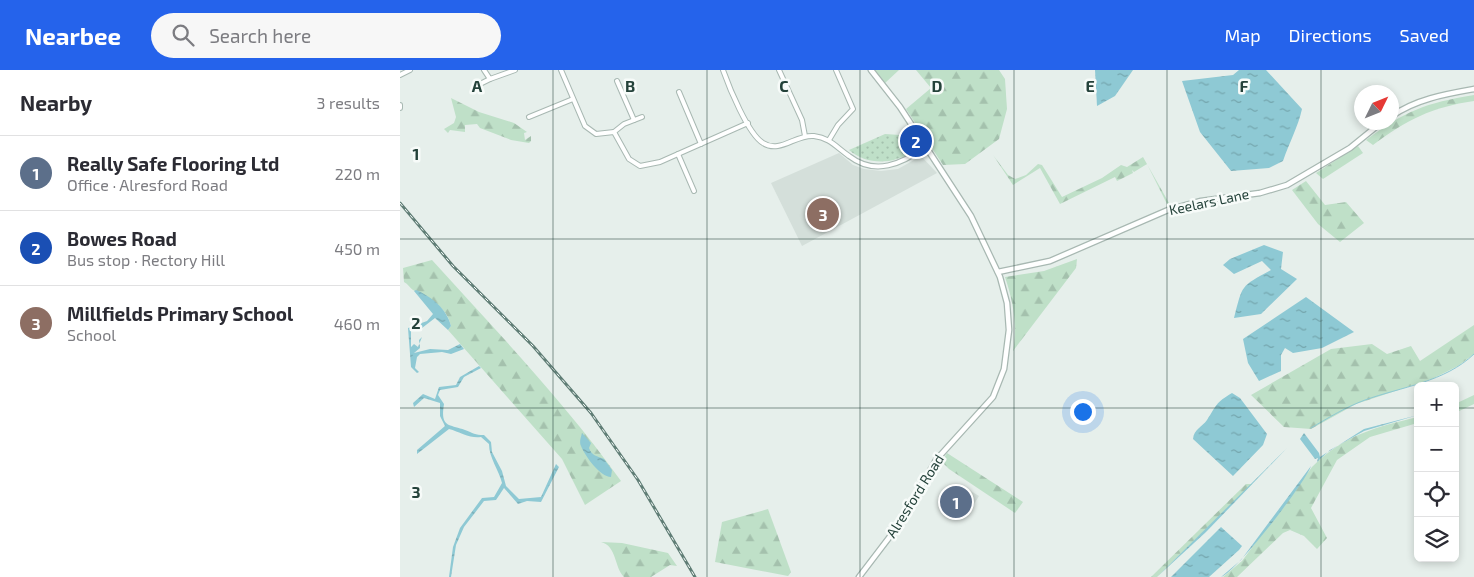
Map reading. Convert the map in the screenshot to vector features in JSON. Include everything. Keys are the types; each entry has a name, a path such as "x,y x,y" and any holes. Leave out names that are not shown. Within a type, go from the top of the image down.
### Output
{"street":[{"path":"400,75 410,70"},
{"path":"484,70 490,79"},
{"path":"482,83 515,70"},
{"path":"561,70 589,130 596,134 614,132 642,117"},
{"path":"723,70 757,139 771,146 779,146 805,136 816,136 830,140 854,160 881,167 907,161 925,148"},
{"path":"779,70 802,120 805,136"},
{"path":"830,140 836,128 853,109 836,70"},
{"name":"Alresford Road","path":"859,577 901,522 936,460 984,409 999,386 1007,357 1010,330 1007,303 998,272 971,216 900,107 871,70"},
{"path":"617,81 634,120"},
{"path":"1399,112 1413,104 1443,94 1474,89"},
{"path":"623,95 629,93"},
{"path":"678,95 701,144"},
{"path":"531,115 573,99"},
{"path":"614,132 628,159 640,166 647,166 748,123"},
{"name":"Keelars Lane","path":"998,272 1050,261 1107,238 1168,210 1200,201 1260,192 1287,185 1348,149 1372,130"},
{"path":"678,154 694,188"}],"shaded area":[{"path":"839,153 853,165 864,169 881,171 898,169 921,156 937,173 802,246 771,183"},
{"path":"961,485 979,496 967,515 949,505"}],"green space":[{"path":"873,70 899,70 884,84"},
{"path":"916,70 999,70 1005,79 1007,109 999,139 965,164 943,165 906,109 931,88"},
{"path":"1474,95 1474,101 1432,111 1399,127 1399,118 1442,101"},
{"path":"451,98 479,112 514,123 527,132 524,133 525,140 531,136 531,141 529,143 511,140 480,128 477,124 465,125 465,132 450,130 448,133 444,129 454,123 456,117"},
{"path":"1380,130 1394,130 1373,145 1366,140"},
{"path":"885,134 900,135 912,141 911,152 896,159 880,162 863,158 849,150"},
{"path":"1358,146 1363,153 1323,179 1316,173"},
{"path":"993,155 1008,175 1015,179 1026,175 1038,164 1042,165 1062,197 1102,178 1121,165 1127,167 1143,157 1147,164 1134,172 1132,170 1133,173 1117,181 1115,177 1060,204 1040,168 1013,185"},
{"path":"1147,165 1169,203 1167,204"},
{"path":"1306,181 1325,205 1346,202 1364,223 1340,242 1318,224 1292,190"},
{"path":"1077,259 1076,268 1013,351 1014,314 1005,277 1044,271"},
{"path":"432,260 554,395 621,481 585,505 562,459 448,330 451,326 449,319 441,308 404,282 403,268"},
{"path":"1474,325 1474,354 1458,366 1432,379 1414,382 1414,385 1356,404 1311,429 1284,427 1251,395 1331,349 1372,344 1387,354 1411,346 1420,361"},
{"path":"1474,395 1474,404 1459,411 1459,402"},
{"path":"1414,418 1414,424 1370,437 1337,460 1311,508 1327,538 1317,549 1304,536 1290,530 1283,533 1237,577 1223,577 1242,561 1312,467 1336,447 1361,434"},
{"path":"947,453 1023,502 1015,513 949,469 942,462"},
{"path":"1246,484 1252,484 1157,577 1151,577"},
{"path":"768,509 791,572 788,576 715,562 722,522"},
{"path":"601,542 622,543 668,553 677,566 670,565 651,577 624,577 618,568 613,552 606,544"}],"water":[{"path":"1095,70 1133,70 1115,96 1097,106"},
{"path":"1239,70 1266,70 1302,109 1283,161 1269,168 1231,171 1200,132 1182,81 1233,75"},
{"path":"1264,245 1283,252 1281,269 1297,279 1261,314 1234,318 1241,292 1244,288 1253,280 1271,270 1262,261 1234,274 1223,265 1230,259"},
{"path":"416,290 438,304 446,314 451,326 448,330 435,318 422,328 411,331 411,347 414,344 418,347 419,343 420,348 414,353 430,349 448,350 460,344 464,349 451,354 442,352 420,354 417,357 415,368 419,372 417,373 411,367 408,328 427,321 433,314 414,291"},
{"path":"1306,297 1354,332 1322,348 1293,353 1285,348 1281,355 1281,371 1259,381 1248,363 1243,339"},
{"path":"479,366 481,368 464,377 458,387 440,390 438,395 444,404 443,417 447,424 484,435 491,442 492,452 502,471 506,486 519,499 541,497 556,464 559,467 541,502 527,501 518,504 504,488 496,500 484,501 464,527 456,545 451,577 449,577 453,547 460,528 482,498 494,497 502,483 489,449 489,444 481,437 469,436 449,429 417,454 417,450 445,426 440,416 440,403 424,398 414,407 413,403 423,394 435,399 439,387 456,385 460,377"},
{"path":"1232,393 1240,398 1267,434 1263,445 1233,476 1193,439 1195,433 1222,399"},
{"path":"1414,416 1414,416 1364,431 1338,445 1364,429"},
{"path":"582,433 591,443 589,448 592,453 604,459 612,470 611,477 602,474 586,455 580,444"},
{"path":"1304,433 1320,457 1328,452 1317,462 1318,458 1315,459 1300,439"},
{"path":"1287,448 1206,532 1157,577"},
{"path":"1311,466 1285,507 1243,557"},
{"path":"1221,527 1242,546 1239,550 1209,577 1171,577"}],"waterway":[{"path":"1311,428 1358,403 1422,383 1450,371 1474,354"}],"railway":[{"path":"400,203 453,266 533,346 591,413 638,480 695,577"}],"place":[{"name":"Bowes Road","path":"916,141"},
{"name":"Millfields Primary School","path":"823,214"},
{"name":"Really Safe Flooring Ltd","path":"956,502"}]}
